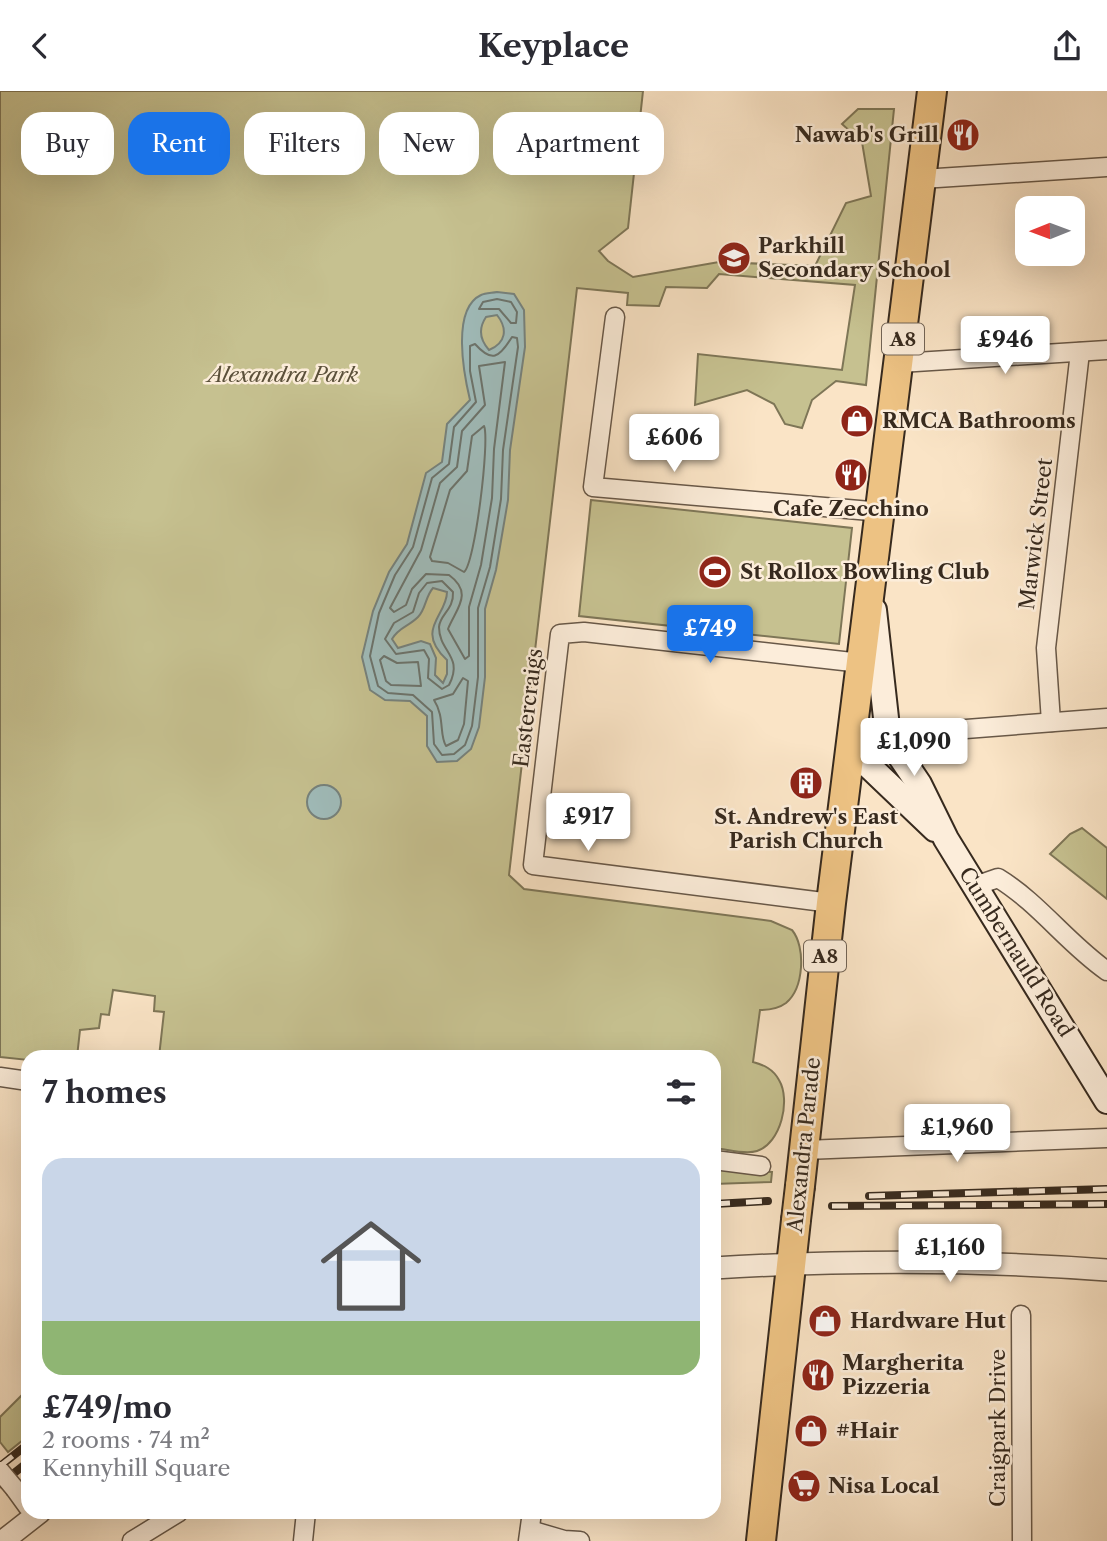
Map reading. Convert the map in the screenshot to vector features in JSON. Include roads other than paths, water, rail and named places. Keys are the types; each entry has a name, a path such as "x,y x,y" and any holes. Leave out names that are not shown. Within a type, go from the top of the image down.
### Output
{"main road":[{"name":"Cumbernauld Road","path":"932,91 851,749 946,839"},
{"name":"Cumbernauld Road","path":"872,586 887,727 896,750 919,783 946,839 1107,1101"},
{"name":"Alexandra Parade","path":"761,1541 805,1150 806,1113 851,749"}],"street":[{"path":"922,179 1107,167"},
{"path":"615,317 593,487 882,512"},
{"path":"900,363 1107,350"},
{"name":"Marwick Street","path":"1051,722 1046,647 1080,352"},
{"name":"Eastercraigs","path":"831,903 533,865 560,634 584,632 861,663"},
{"path":"914,733 1107,718"},
{"path":"975,886 998,878 1015,889 1079,952 1107,971"},
{"path":"0,1077 21,1080"},
{"path":"805,1150 1107,1138"},
{"path":"721,1161 761,1166"},
{"path":"721,1268 793,1264 1021,1263 1107,1270"},
{"name":"Craigpark Drive","path":"1021,1315 1021,1541"},
{"path":"0,1471 21,1496"},
{"path":"3,1541 27,1519"},
{"path":"132,1541 168,1519"},
{"path":"303,1541 305,1519"},
{"path":"530,1528 564,1540 580,1541"}],"water":[{"path":"495,292 514,294 524,310 525,347 510,450 508,500 496,570 485,609 485,677 479,727 471,749 457,761 437,762 427,746 427,716 410,701 385,700 370,690 362,657 373,611 389,572 407,544 426,473 442,462 447,424 470,400 462,343 466,314 472,303 481,295","holes":["497,315 503,325 504,335 499,344 489,350 481,330 486,317","433,588 447,592 446,601 432,631 433,640 447,660 447,674 443,683 435,675 436,658 430,644 421,641 398,648 392,639 421,614"]},
{"path":"324,785 336,790 341,802 336,814 324,819 312,814 307,802 312,790"}],"railway":[{"path":"869,1196 1107,1189"},
{"path":"721,1204 768,1201"},
{"path":"832,1206 1107,1204"},
{"path":"0,1466 21,1450"},
{"path":"0,1484 21,1468"}],"place":[{"name":"Nawab's Grill","path":"963,135"},
{"name":"Parkhill Secondary School","path":"734,258"},
{"name":"RMCA Bathrooms","path":"857,421"},
{"name":"Cafe Zecchino","path":"851,475"},
{"name":"St Rollox Bowling Club","path":"715,572"},
{"name":"St. Andrew's East Parish Church","path":"806,783"},
{"name":"Hardware Hut","path":"825,1321"},
{"name":"Margherita Pizzeria","path":"818,1375"},
{"name":"#Hair","path":"811,1431"},
{"name":"Nisa Local","path":"804,1486"}],"park label":[{"name":"Alexandra Park","path":"283,375"}]}
